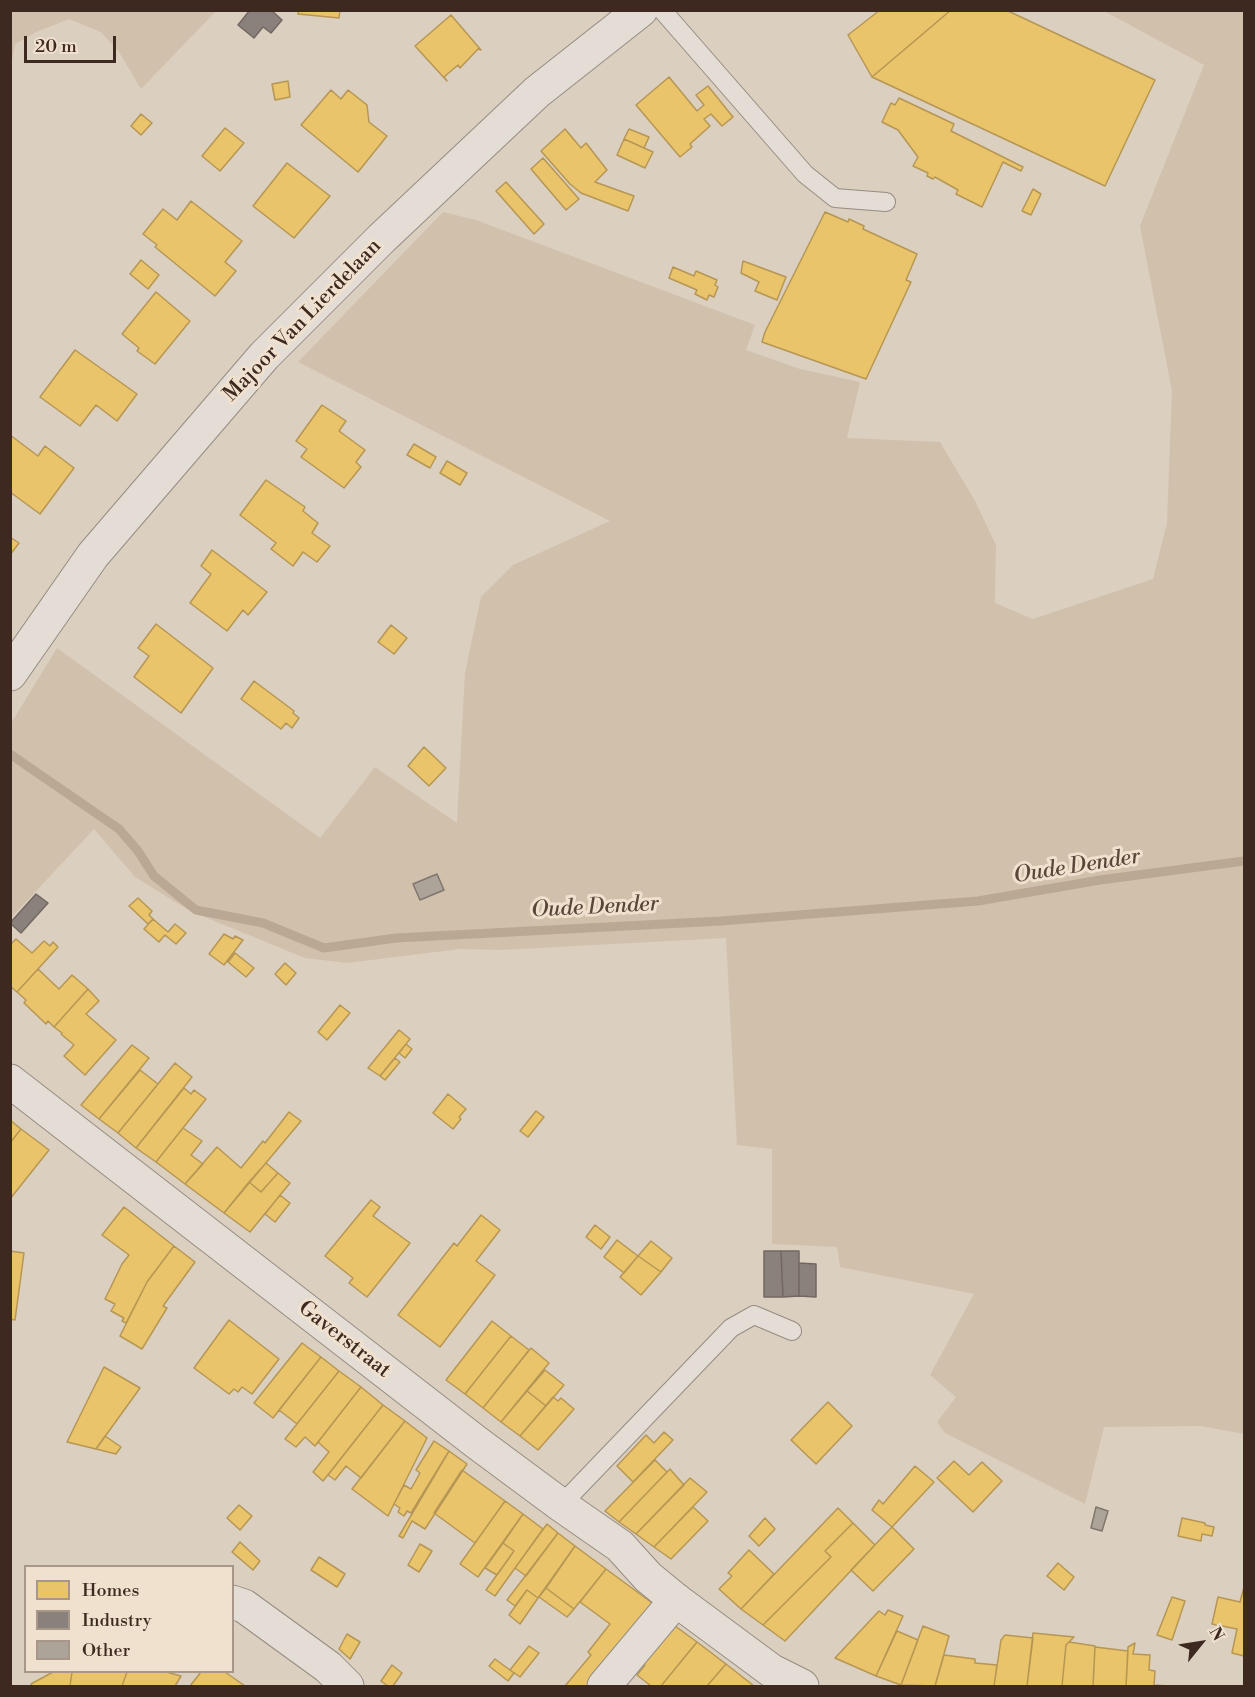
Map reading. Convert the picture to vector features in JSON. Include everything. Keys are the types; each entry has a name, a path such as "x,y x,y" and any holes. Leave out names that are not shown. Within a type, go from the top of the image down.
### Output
{"street":[{"name":"Majoor Van Lierdelaan","path":"10,674 93,555 264,356 382,238 537,92 641,10"},
{"name":"Gaverstraat","path":"10,1081 561,1505 620,1546 648,1577 767,1679 802,1686"},
{"path":"604,1686 676,1599"},
{"path":"234,1603 244,1606 328,1667 347,1686"}],"lane":[{"path":"662,10 805,174 835,198 886,202"},
{"path":"561,1505 731,1328 754,1315 792,1331"}],"shaded area":[{"path":"11,10 216,11 141,89 119,52 101,32 69,19 36,32 15,44 11,68"},
{"path":"1104,11 1244,11 1244,1434 1201,1426 1104,1427 1085,1504 945,1433 937,1422 956,1397 930,1375 974,1294 840,1267 837,1247 772,1244 772,1149 737,1145 726,938 501,950 460,949 347,963 305,958 190,911 135,877 94,829 11,918 10,725 57,648 320,838 375,767 457,823 465,673 481,597 513,565 610,521 298,362 443,212 476,220 755,325 746,350 800,369 860,382 847,438 940,442 975,501 996,545 995,603 1033,619 1153,579 1167,523 1172,391 1140,226 1204,65"}],"building: Homes":[{"path":"299,10 340,10 339,18 298,14"},
{"path":"880,10 951,10 872,77 848,35"},
{"path":"951,10 1006,10 1155,80 1105,186 872,77"},
{"path":"451,15 481,50 478,49 460,68 458,65 444,77 447,81 415,46"},
{"path":"669,77 697,111 704,105 696,95 708,86 733,117 722,126 711,114 704,119 710,126 690,144 692,147 680,157 636,105"},
{"path":"288,81 290,97 275,100 272,84"},
{"path":"331,90 341,99 348,90 367,105 369,122 387,136 358,172 301,125"},
{"path":"899,98 954,124 951,131 1023,167 1021,171 1003,162 982,207 956,194 958,190 935,177 933,179 927,176 928,173 913,166 918,157 898,130 882,122 891,103 895,105"},
{"path":"141,114 152,123 141,135 131,126"},
{"path":"225,128 244,143 220,171 202,156"},
{"path":"565,129 581,148 586,143 607,170 595,182 634,196 628,211 581,193 541,151"},
{"path":"629,129 649,137 644,148 624,139"},
{"path":"624,139 653,152 645,168 617,155"},
{"path":"543,158 579,199 566,210 531,169"},
{"path":"287,163 330,196 294,238 253,206"},
{"path":"506,182 544,224 534,234 496,191"},
{"path":"1033,189 1041,194 1031,215 1022,211"},
{"path":"191,201 242,241 225,262 236,271 215,296 155,247 157,245 143,234 163,209 177,220"},
{"path":"825,212 848,222 849,219 864,226 863,229 917,254 906,280 911,282 866,379 762,342"},
{"path":"141,260 159,275 148,289 130,274"},
{"path":"743,261 786,277 777,300 755,291 759,282 741,273"},
{"path":"673,267 694,276 696,271 717,280 715,285 718,287 714,297 709,295 707,300 695,294 697,290 669,278"},
{"path":"156,292 190,321 155,364 137,351 139,348 122,334"},
{"path":"75,350 137,394 117,421 96,405 80,426 40,397"},
{"path":"322,405 346,421 339,431 365,450 356,462 361,467 344,488 301,457 307,449 296,441"},
{"path":"10,435 38,456 45,446 74,468 40,514 10,492"},
{"path":"414,444 436,457 430,468 407,455"},
{"path":"447,461 467,473 460,485 440,473"},
{"path":"266,480 305,507 303,511 318,523 312,533 330,546 317,562 303,552 293,566 271,549 276,543 240,515"},
{"path":"10,537 19,543 10,555"},
{"path":"212,550 267,592 248,615 243,610 227,631 190,603 211,574 201,566"},
{"path":"156,624 213,668 181,713 134,677 149,656 138,648"},
{"path":"391,625 407,638 394,654 378,642"},
{"path":"254,681 294,711 293,713 299,718 292,728 286,723 281,729 241,699"},
{"path":"424,747 446,768 429,786 408,766"},
{"path":"138,898 152,911 149,915 153,919 148,924 129,906"},
{"path":"153,919 168,932 175,924 186,933 176,944 165,935 159,942 144,929"},
{"path":"224,934 233,939 235,936 243,940 224,965 209,954"},
{"path":"16,939 32,953 44,941 50,946 53,942 58,947 17,992 10,986 10,945"},
{"path":"235,953 254,968 246,977 228,962"},
{"path":"285,963 296,973 286,985 275,974"},
{"path":"38,969 59,989 72,975 88,989 54,1027 48,1021 46,1024 24,1003 26,1000 17,992"},
{"path":"88,989 99,1001 86,1014 116,1040 85,1075 64,1056 74,1045 54,1027"},
{"path":"340,1005 350,1013 327,1040 318,1032"},
{"path":"399,1030 410,1039 380,1076 368,1068"},
{"path":"406,1044 412,1049 405,1058 399,1053"},
{"path":"132,1045 149,1058 99,1119 81,1105"},
{"path":"395,1058 400,1062 385,1080 380,1076"},
{"path":"175,1063 192,1077 136,1148 118,1133"},
{"path":"140,1070 158,1084 118,1133 99,1119"},
{"path":"184,1088 191,1094 194,1090 206,1099 156,1162 136,1148"},
{"path":"448,1094 466,1109 453,1129 433,1113"},
{"path":"536,1111 544,1117 528,1137 520,1131"},
{"path":"289,1112 301,1121 224,1213 185,1184 217,1147 241,1168 263,1141 265,1143"},
{"path":"10,1120 21,1129 10,1143"},
{"path":"183,1128 202,1141 191,1155 203,1164 185,1184 156,1162"},
{"path":"21,1129 49,1150 10,1199 10,1143"},
{"path":"266,1163 278,1173 261,1192 249,1182"},
{"path":"278,1173 290,1183 250,1232 224,1213 249,1182 261,1192"},
{"path":"280,1195 290,1203 275,1222 265,1214"},
{"path":"371,1200 380,1207 373,1216 410,1243 367,1297 349,1283 353,1278 325,1256"},
{"path":"124,1207 174,1246 147,1282 126,1323 122,1321 124,1318 111,1311 115,1304 105,1299 122,1264 129,1255 102,1235"},
{"path":"481,1215 500,1230 476,1261 495,1275 440,1347 398,1315 454,1243 457,1246"},
{"path":"595,1225 610,1237 601,1249 586,1237"},
{"path":"617,1240 638,1256 624,1273 604,1257"},
{"path":"651,1241 672,1258 661,1272 638,1256"},
{"path":"174,1246 195,1262 163,1306 167,1308 142,1349 120,1336 147,1282"},
{"path":"10,1251 24,1253 15,1320 10,1319"},
{"path":"638,1256 661,1272 641,1295 620,1277"},
{"path":"229,1320 279,1359 252,1394 242,1387 238,1392 234,1389 229,1394 194,1368"},
{"path":"492,1321 511,1336 465,1394 446,1380"},
{"path":"511,1336 529,1350 483,1408 465,1394"},
{"path":"302,1343 321,1357 273,1418 254,1403"},
{"path":"531,1348 549,1363 501,1422 483,1408"},
{"path":"321,1357 339,1371 297,1424 279,1410"},
{"path":"104,1367 140,1388 96,1449 67,1442"},
{"path":"545,1370 564,1385 546,1406 527,1391"},
{"path":"339,1371 361,1387 315,1446 305,1437 296,1447 285,1439"},
{"path":"361,1387 383,1405 323,1481 313,1472 329,1452 318,1442"},
{"path":"527,1391 546,1406 520,1436 501,1422"},
{"path":"553,1397 558,1401 561,1398 574,1409 538,1450 520,1436"},
{"path":"828,1402 852,1426 816,1464 791,1440"},
{"path":"383,1405 405,1421 361,1478 346,1466 335,1480 328,1475"},
{"path":"405,1421 427,1438 388,1516 352,1489"},
{"path":"664,1432 673,1440 633,1482 617,1466 646,1435 654,1443"},
{"path":"105,1436 121,1447 116,1454 96,1449"},
{"path":"434,1441 449,1451 411,1513 407,1511 404,1516 398,1512 400,1508 394,1504 404,1485 411,1489 420,1473 416,1470"},
{"path":"449,1451 467,1464 425,1529 412,1521 403,1538 399,1536"},
{"path":"655,1460 667,1472 619,1522 605,1511"},
{"path":"954,1461 969,1475 982,1462 1002,1481 973,1512 937,1478"},
{"path":"915,1466 934,1482 892,1527 872,1510 879,1500 883,1504"},
{"path":"670,1469 684,1485 636,1534 619,1522"},
{"path":"462,1470 505,1501 475,1543 434,1513"},
{"path":"690,1478 707,1492 654,1547 636,1534"},
{"path":"505,1501 523,1514 478,1577 460,1564"},
{"path":"239,1505 252,1516 240,1530 227,1518"},
{"path":"693,1507 708,1521 671,1559 654,1547"},
{"path":"838,1508 853,1523 825,1551 831,1557 763,1625 741,1609"},
{"path":"523,1514 543,1529 495,1596 486,1590 514,1551 503,1543"},
{"path":"765,1518 775,1529 759,1546 749,1536"},
{"path":"1182,1518 1214,1527 1212,1536 1202,1534 1201,1541 1178,1536"},
{"path":"853,1523 875,1545 785,1641 763,1625 831,1557 825,1551"},
{"path":"547,1524 558,1533 526,1576 515,1568"},
{"path":"892,1527 914,1549 873,1591 851,1570"},
{"path":"558,1533 575,1546 538,1598 527,1590 515,1606 507,1600"},
{"path":"240,1542 260,1561 253,1570 232,1552"},
{"path":"503,1543 514,1551 497,1575 485,1568"},
{"path":"420,1544 432,1551 419,1572 408,1565"},
{"path":"575,1546 606,1569 574,1609 546,1588"},
{"path":"749,1550 774,1574 741,1609 719,1589 732,1576 728,1573"},
{"path":"319,1557 345,1574 337,1587 311,1570"},
{"path":"1058,1563 1074,1577 1064,1590 1047,1576"},
{"path":"606,1569 659,1608 595,1686 565,1686 591,1655 588,1652 610,1624 580,1602"},
{"path":"1244,1587 1244,1656 1232,1653 1237,1629 1212,1624 1218,1597 1240,1602"},
{"path":"546,1588 574,1609 567,1617 539,1597"},
{"path":"527,1590 538,1598 520,1624 509,1615"},
{"path":"1172,1597 1185,1601 1172,1640 1157,1635"},
{"path":"888,1610 903,1616 876,1676 835,1658 879,1611 885,1615"},
{"path":"671,1623 697,1642 661,1686 651,1686 637,1675 645,1665 641,1662"},
{"path":"923,1626 949,1636 935,1686 901,1685"},
{"path":"897,1631 918,1640 901,1685 876,1676"},
{"path":"1033,1633 1074,1637 1066,1645 1062,1686 1027,1686"},
{"path":"347,1634 360,1642 350,1659 339,1649"},
{"path":"1005,1635 1033,1638 1027,1686 994,1686 1001,1640"},
{"path":"697,1642 726,1664 707,1686 661,1686"},
{"path":"1069,1642 1095,1646 1093,1686 1062,1686 1066,1645"},
{"path":"1135,1643 1133,1654 1150,1655 1149,1670 1155,1671 1154,1685 1168,1686 1126,1686 1128,1647"},
{"path":"529,1646 539,1653 520,1677 510,1670"},
{"path":"1095,1647 1128,1651 1126,1686 1093,1686"},
{"path":"944,1655 975,1659 975,1663 997,1665 994,1686 935,1686"},
{"path":"495,1659 514,1673 508,1681 489,1666"},
{"path":"726,1664 754,1686 707,1686"},
{"path":"392,1665 402,1673 393,1686 388,1686 381,1681"},
{"path":"51,1673 72,1673 70,1686 32,1686 31,1684"},
{"path":"72,1673 127,1673 122,1686 70,1686"},
{"path":"127,1673 170,1673 181,1676 175,1686 122,1686"},
{"path":"200,1673 226,1673 245,1686 190,1686"}],"building: Industry":[{"path":"250,10 271,10 282,20 271,33 263,27 254,38 238,25"},
{"path":"36,894 48,903 21,933 10,923"},
{"path":"764,1251 781,1251 783,1297 764,1297"},
{"path":"781,1251 799,1251 799,1296 783,1297"},
{"path":"799,1263 816,1264 816,1297 799,1296"}],"building: Other":[{"path":"437,874 444,890 420,900 413,884"},
{"path":"1096,1507 1108,1511 1102,1531 1091,1528"}],"waterway":[{"name":"Oude Dender","path":"10,754 119,829 138,851 154,876 196,910 263,923 324,948 396,938 721,921 978,901 1100,880 1244,861"}]}
